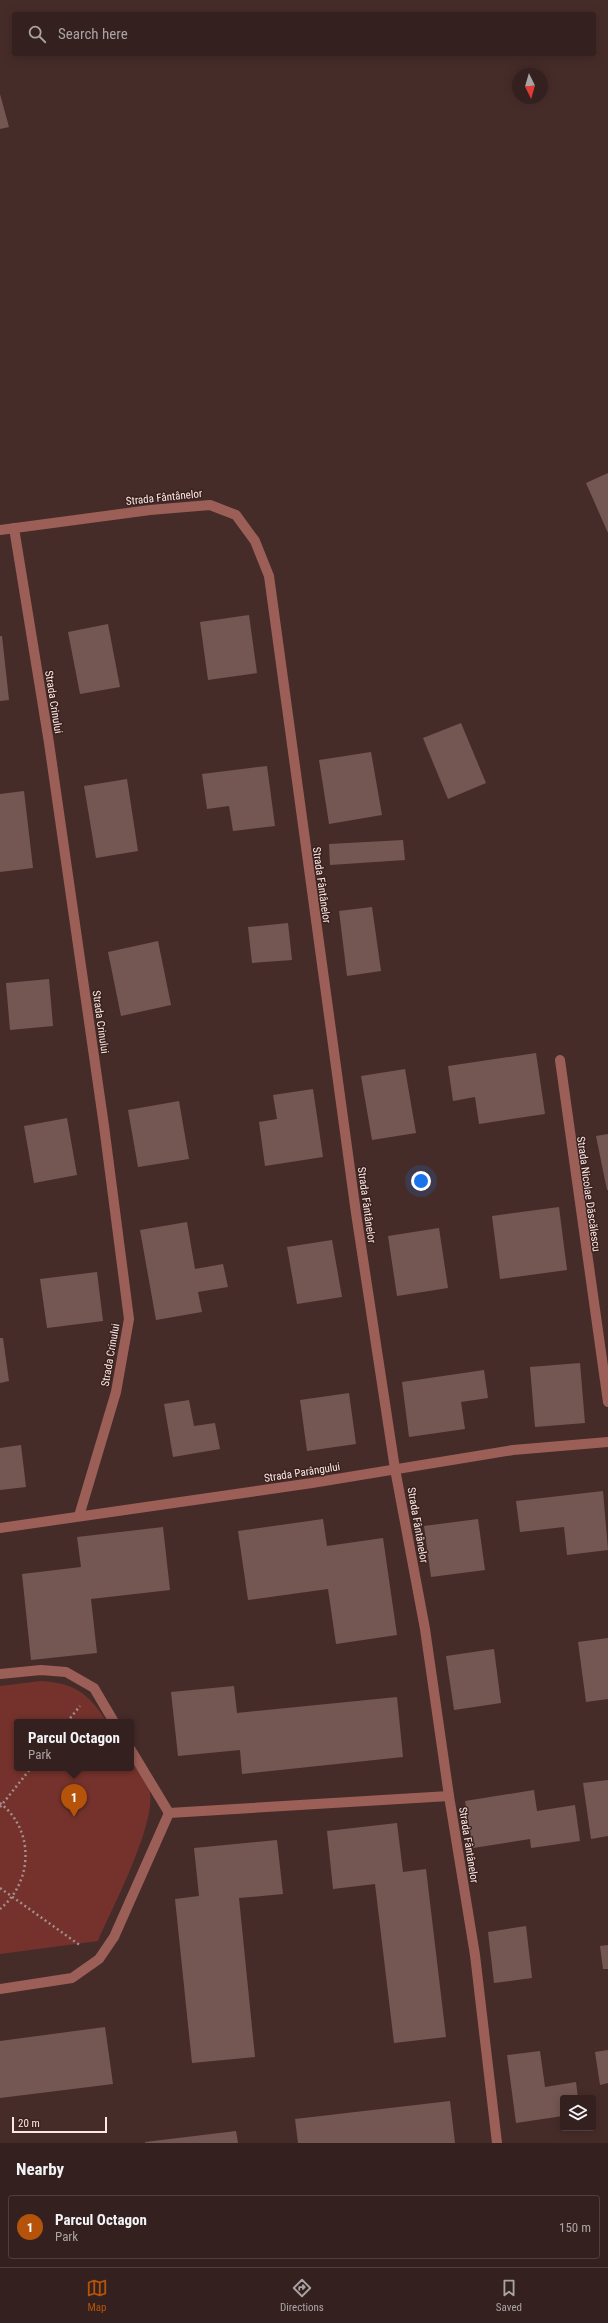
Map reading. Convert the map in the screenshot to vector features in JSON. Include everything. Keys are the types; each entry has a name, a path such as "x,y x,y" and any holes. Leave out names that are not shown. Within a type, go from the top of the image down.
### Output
{"street":[{"name":"Strada Fântânelor","path":"0,530 150,510 210,505 236,515 255,540 269,576 356,1213 395,1469 425,1629 449,1796 475,1955 497,2143"},
{"name":"Strada Crinului","path":"14,528 49,743 104,1126 129,1319 116,1392 79,1516"},
{"name":"Strada Nicolae Dăscălescu","path":"560,1060 608,1402"},
{"name":"Strada Parângului","path":"0,1528 513,1450 608,1442"},
{"path":"0,1674 41,1670 66,1672 94,1688 112,1719"},
{"path":"134,1755 169,1813"},
{"path":"169,1813 449,1796"},
{"path":"0,1989 72,1978 99,1959 114,1937 169,1813"}],"path":[{"path":"0,1909 12,1897 18,1888 26,1868 26,1848 16,1821 1,1805 29,1771"},
{"path":"0,1888 99,1959"}],"shaded area":[{"path":"41,1681 63,1684 72,1687 87,1697 105,1719 14,1719 14,1771 134,1771 134,1764 148,1784 150,1802 147,1821 141,1842 123,1887 98,1941 0,1954 0,1686"}],"building":[{"path":"0,94 9,127 0,129"},
{"path":"608,473 608,533 586,483"},
{"path":"249,615 257,673 208,680 200,622"},
{"path":"108,624 120,687 80,694 68,632"},
{"path":"0,636 2,636 9,700 0,701"},
{"path":"461,723 486,783 448,799 423,738"},
{"path":"371,752 382,815 329,824 319,760"},
{"path":"267,766 275,826 233,831 229,806 207,809 202,774"},
{"path":"127,779 138,851 96,858 84,786"},
{"path":"24,791 33,868 0,872 0,794"},
{"path":"403,840 405,860 330,865 329,844"},
{"path":"372,907 381,971 347,976 339,911"},
{"path":"288,923 292,960 252,963 248,927"},
{"path":"158,941 171,1005 121,1016 108,952"},
{"path":"49,979 53,1026 10,1030 6,983"},
{"path":"536,1053 545,1114 479,1124 475,1097 453,1101 448,1066"},
{"path":"405,1069 416,1133 372,1140 361,1076"},
{"path":"313,1089 323,1157 265,1166 259,1122 277,1119 273,1095"},
{"path":"179,1101 189,1159 138,1167 128,1110"},
{"path":"67,1118 77,1175 34,1183 24,1126"},
{"path":"608,1134 608,1190 607,1190 596,1136"},
{"path":"559,1207 567,1270 500,1279 492,1216"},
{"path":"187,1222 195,1269 223,1264 228,1287 198,1292 202,1312 156,1320 140,1230"},
{"path":"439,1228 448,1288 397,1296 388,1236"},
{"path":"332,1240 342,1297 297,1304 287,1247"},
{"path":"97,1272 103,1321 47,1328 40,1279"},
{"path":"0,1338 3,1338 9,1381 0,1383"},
{"path":"580,1363 585,1423 535,1427 530,1367"},
{"path":"484,1370 488,1398 461,1402 465,1429 409,1437 402,1382"},
{"path":"349,1393 356,1444 307,1451 300,1400"},
{"path":"189,1400 194,1426 215,1423 220,1449 173,1457 164,1404"},
{"path":"21,1445 26,1487 0,1490 0,1448"},
{"path":"603,1491 608,1550 567,1555 564,1527 520,1532 516,1501"},
{"path":"323,1519 327,1546 383,1538 397,1635 336,1644 328,1589 248,1600 238,1531"},
{"path":"478,1519 485,1570 431,1577 424,1526"},
{"path":"163,1527 170,1590 91,1599 97,1653 31,1660 22,1574 81,1567 77,1537"},
{"path":"608,1638 608,1699 586,1702 578,1642"},
{"path":"494,1649 501,1703 454,1710 446,1656"},
{"path":"234,1686 237,1713 397,1697 403,1757 242,1774 240,1750 178,1756 171,1692"},
{"path":"608,1780 608,1836 591,1839 583,1783"},
{"path":"534,1790 537,1811 575,1805 580,1841 531,1848 530,1839 473,1848 465,1801"},
{"path":"397,1823 403,1872 426,1869 446,2037 394,2043 375,1884 333,1889 327,1831"},
{"path":"277,1840 283,1894 239,1898 255,2057 192,2063 175,1899 199,1896 194,1848"},
{"path":"526,1926 532,1978 494,1983 488,1932"},
{"path":"608,1945 608,1969 603,1969 600,1946"},
{"path":"105,2027 113,2084 0,2098 0,2041"},
{"path":"608,2050 608,2083 600,2085 595,2052"},
{"path":"540,2051 545,2087 576,2082 578,2095 560,2095 560,2116 516,2123 507,2055"},
{"path":"450,2101 455,2143 298,2143 295,2119"},
{"path":"236,2131 238,2143 145,2143 145,2142"}],"place":[{"name":"Parcul Octagon","path":"74,1817"}]}
